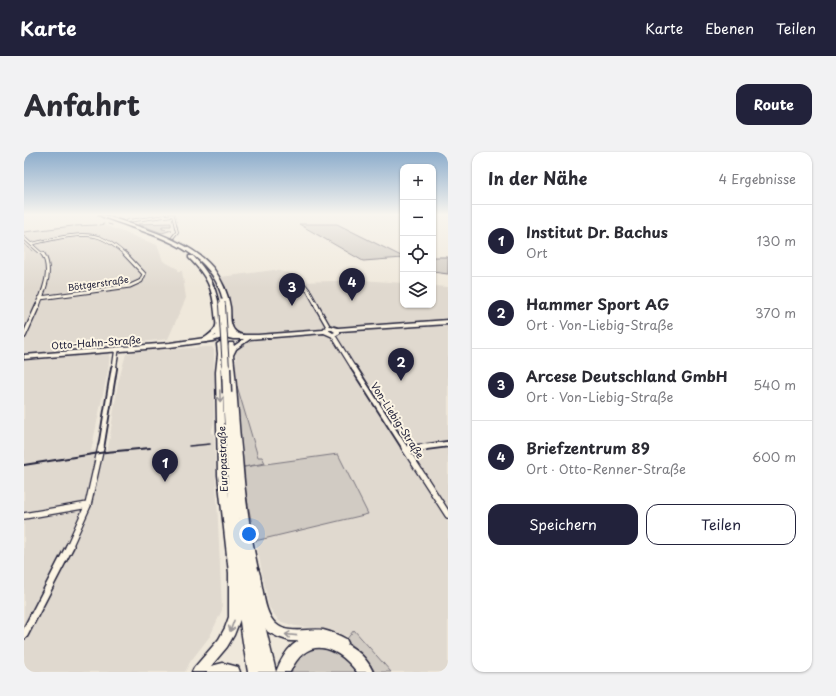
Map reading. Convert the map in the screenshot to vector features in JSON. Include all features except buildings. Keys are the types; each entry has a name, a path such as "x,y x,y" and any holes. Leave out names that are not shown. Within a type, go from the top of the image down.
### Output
{"highway":[{"path":"160,239 185,250 205,272 213,286 216,296 219,341"},
{"path":"164,239 201,259 218,278 226,302 228,325 232,340"},
{"name":"Europastraße","path":"185,250 198,259 213,278 222,302 236,544 246,630 255,672"},
{"path":"228,325 232,333 246,338"},
{"path":"204,342 214,334 219,326"},
{"name":"Europastraße","path":"233,482 244,558 269,672"},
{"path":"234,573 246,630"},
{"path":"254,573 262,639"},
{"path":"283,672 286,660 294,651 302,644 314,641 332,644 342,649 366,672"},
{"path":"212,672 223,670 233,672"}],"street":[{"path":"24,336 46,282 48,271 47,262 41,253 25,239"},
{"name":"Böttgerstraße","path":"31,244 59,239"},
{"name":"Böttgerstraße","path":"40,298 130,286 142,281 144,276 141,270 128,256 101,239"},
{"path":"308,290 327,330"},
{"path":"219,341 327,330 335,333 448,322"},
{"name":"Von-Liebig-Straße","path":"335,333 448,514"},
{"path":"230,356 234,348 246,338"},
{"path":"219,341 232,340"},
{"name":"Europastraße","path":"232,340 230,356 241,492 254,573 266,621 272,628 280,633 288,635 322,636 333,638 354,651 366,663 372,672"},
{"name":"Europastraße","path":"198,672 223,643 230,631 235,617 234,573 223,488 219,357 221,351 219,341"},
{"name":"Otto-Hahn-Straße","path":"24,357 219,341"},
{"path":"204,342 218,348 219,357"},
{"path":"24,635 66,555 88,505 98,464 117,349"},
{"path":"407,449 448,444"},
{"path":"24,516 88,505"}],"shaded area":[{"path":"24,239 142,239 157,245 163,261 178,269 178,271 182,271 186,298 168,339 111,345 108,370 91,451 108,449 118,383 126,354 137,351 212,347 214,350 214,423 211,433 214,434 222,610 210,636 190,662 185,672 24,672"},
{"path":"325,239 368,239 400,256 400,258 363,261"},
{"path":"436,257 448,257 448,274 436,272"},
{"path":"274,270 293,274 301,282 362,280 400,283 400,308 436,308 436,286 448,287 448,672 384,672 361,642 334,631 295,626 279,621 269,607 241,467 236,376 236,351 238,348 249,341 265,339 262,333 243,334 236,332 233,329 230,304 221,277"},
{"path":"235,386 237,386 258,457 262,457 265,463 244,467 338,454 368,514 255,541 241,468"},
{"path":"354,630 391,672 375,672 368,661 346,640"},
{"path":"315,646 329,647 363,672 288,672 300,652"}],"waterway":[{"path":"175,239 180,244"},
{"path":"24,244 33,251"}],"railway":[{"path":"189,446 210,444"},
{"path":"24,465 106,452 150,448"}],"place":[{"name":"Briefzentrum 89","path":"352,301"},
{"name":"Arcese Deutschland GmbH","path":"292,306"},
{"name":"Hammer Sport AG","path":"401,381"},
{"name":"Institut Dr. Bachus","path":"165,482"}]}
